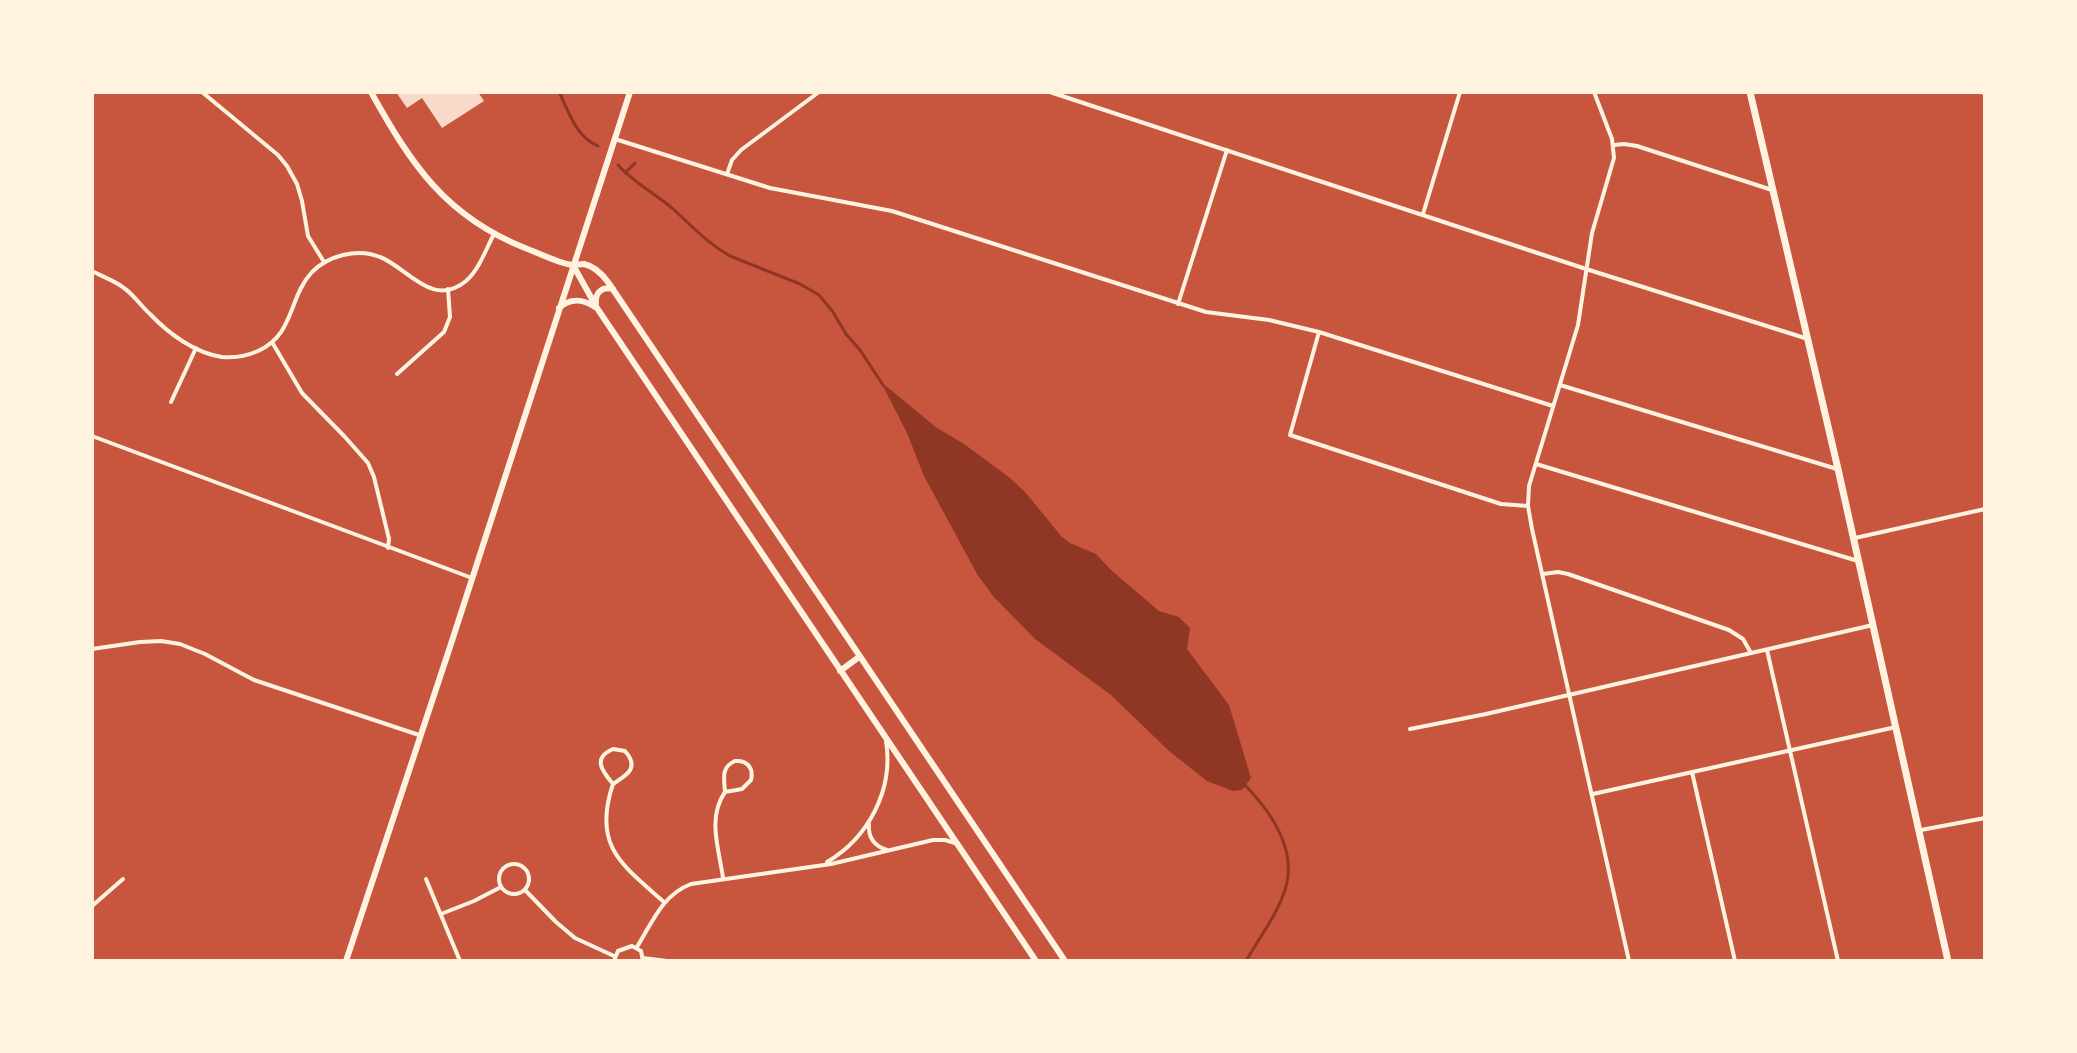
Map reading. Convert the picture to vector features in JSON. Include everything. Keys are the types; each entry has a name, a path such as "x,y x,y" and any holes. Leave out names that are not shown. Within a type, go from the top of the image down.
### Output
{"highway":[{"path":"1750,92 1948,961"}],"main road":[{"path":"371,92 404,146 436,189 463,215 494,234 573,265 591,266 603,276 1065,961"},
{"path":"346,961 630,92"},
{"path":"573,265 597,308 1036,961"},
{"path":"597,308 595,299 598,293 603,288 613,289"},
{"path":"559,308 576,300 597,308"},
{"path":"840,671 859,657"}],"street":[{"path":"202,92 287,166 301,195 308,236 324,263"},
{"path":"727,174 732,160 741,150 819,92"},
{"path":"1050,92 1808,339"},
{"path":"1423,214 1460,92"},
{"path":"1594,92 1614,145 1612,164 1592,233 1580,313 1528,492 1528,506 1629,961"},
{"path":"615,139 795,194 892,211 1214,314 1269,320 1319,332 1553,406"},
{"path":"1614,145 1637,146 1773,191"},
{"path":"1178,304 1227,150"},
{"path":"92,271 125,289 167,330 196,348 221,357 234,357 255,352 272,342 285,326 303,283 324,263 351,253 370,254 386,260 418,283 435,289 448,289 463,283 471,275 494,234"},
{"path":"397,374 444,332 450,317 448,289"},
{"path":"1319,332 1290,435 1501,504 1528,506"},
{"path":"272,342 302,393 370,467 389,539 388,548"},
{"path":"171,402 196,348"},
{"path":"1560,385 1838,469"},
{"path":"92,436 472,578"},
{"path":"1536,464 1858,561"},
{"path":"1853,538 1985,509"},
{"path":"1543,574 1568,574 1729,630 1743,639 1751,653"},
{"path":"1410,729 1873,625"},
{"path":"92,649 140,642 180,644 254,680 421,736"},
{"path":"1767,650 1838,961"},
{"path":"1592,794 1896,727"},
{"path":"821,865 842,853 869,822 880,800 886,777 888,757 885,738"},
{"path":"613,784 603,771 601,761 608,751 621,749 629,755 632,767 628,774 613,784 607,804 606,824 614,853 664,902"},
{"path":"723,878 715,817 725,792 723,775 726,766 735,761 746,763 752,772 750,782 742,789 725,792"},
{"path":"1692,772 1735,961"},
{"path":"1919,831 1985,818"},
{"path":"869,822 874,843 889,850"},
{"path":"637,947 664,902 673,893 691,884 821,865 933,840 957,844"},
{"path":"516,864 528,874 529,882 521,893 511,895 501,887 499,880 506,866 516,864"},
{"path":"92,906 123,879"},
{"path":"426,879 460,961"},
{"path":"441,914 501,887"},
{"path":"525,890 575,938 614,959 623,947 632,946 643,953 643,959 667,961"}],"shaded area":[{"path":"881,382 937,428 1010,478 1062,537 1096,554 1159,611 1179,617 1190,628 1187,649 1229,705 1251,778 1242,790 1233,791 1207,781 1169,751 1111,695 1035,639 993,596 977,574 924,476 907,433"}],"building":[{"path":"396,92 478,92 484,101 442,128 422,98 407,108"}],"waterway":[{"path":"559,92 584,137 598,146"},
{"path":"625,173 635,163"},
{"path":"618,165 722,251 819,295 883,385"},
{"path":"1245,785 1273,820 1288,861 1285,890 1246,961"}]}
